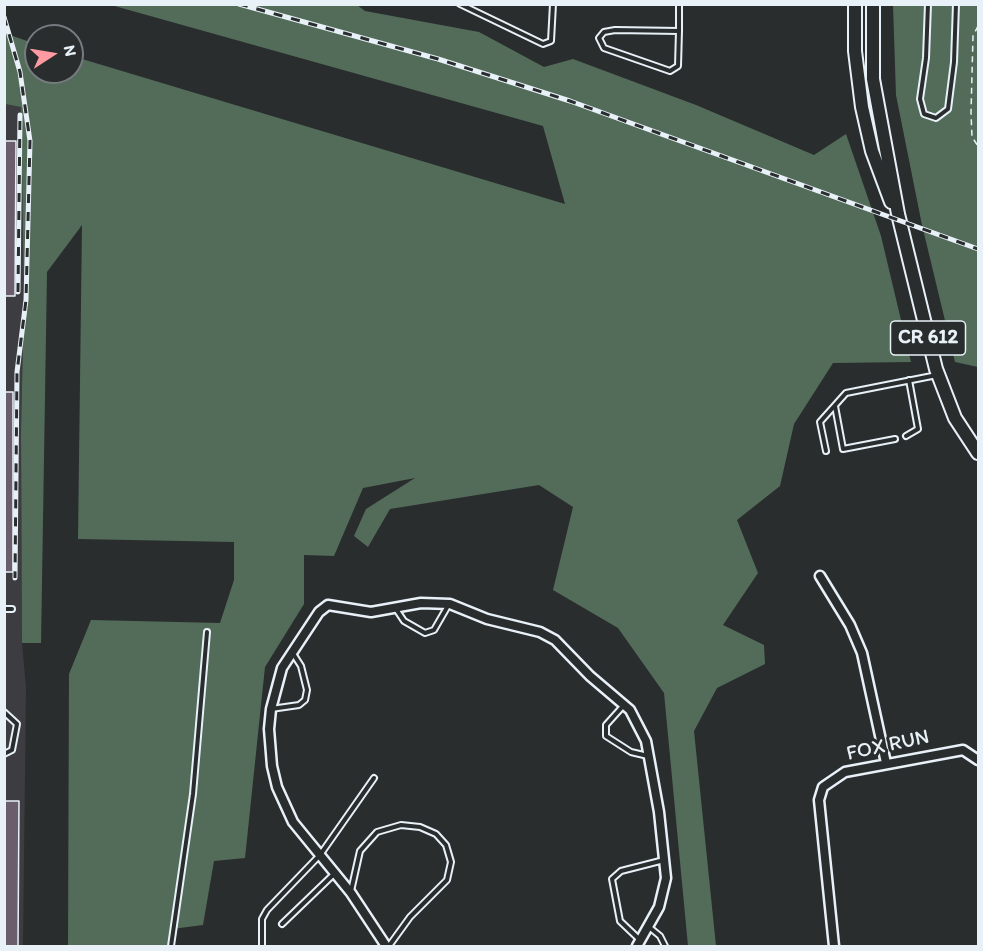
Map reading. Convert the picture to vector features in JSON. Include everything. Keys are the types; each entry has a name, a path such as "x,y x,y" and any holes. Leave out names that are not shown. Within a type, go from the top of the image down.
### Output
{"main road":[{"name":"CR 612","path":"855,4 855,51 866,126 879,177 898,214"},
{"name":"CR 612","path":"873,4 873,79 898,214 938,375 955,418 978,453"}],"street":[{"path":"820,576 850,625 862,653 886,763"},
{"path":"387,946 351,892 293,822 277,787 270,747 271,709 282,668 291,651 319,612 328,605 371,612 421,603 450,604 487,619 548,636 590,676 625,704 642,730 649,756 665,859 664,891 649,927 639,943"},
{"name":"FOX RUN","path":"834,946 819,800 823,787 845,772 886,763 963,750 978,760"}],"lane":[{"path":"460,4 543,44 551,41 553,4"},
{"path":"679,31 615,30 604,32 599,38 604,48 670,71 678,66 680,4"},
{"path":"928,4 926,58 920,99 924,114 936,118 948,109 954,62 956,4"},
{"path":"826,451 820,422 846,393 938,375"},
{"path":"906,436 918,429 909,380"},
{"path":"835,405 843,449 895,439"},
{"path":"396,608 401,619 425,633 434,630 450,604"},
{"path":"4,609 12,609"},
{"path":"171,946 193,794 207,632"},
{"path":"271,709 299,705 307,695 301,666 291,651"},
{"path":"625,704 606,725 606,736 631,753 649,756"},
{"path":"4,712 17,724 12,750 4,754"},
{"path":"262,946 262,919 267,910 320,855 374,778"},
{"path":"351,892 360,851 376,832 401,825 420,827 436,834 446,845 451,862 447,880 410,917 387,946"},
{"path":"639,943 620,921 612,879 621,871 654,865 665,859"},
{"path":"282,924 334,874"},
{"path":"649,927 660,936 665,946"}],"path":[{"path":"978,26 975,30 973,47 971,133 978,146"}],"shaded area":[{"path":"4,104 21,107 24,298 21,432 22,643 26,688 23,946 4,946"}],"green space":[{"path":"111,5 357,5 365,11 479,32 544,67 573,59 696,105 814,155 846,134 881,236 911,362 833,363 794,424 780,486 737,520 758,573 723,625 764,645 765,664 717,688 694,731 716,946 688,946 664,693 618,628 553,590 573,507 539,485 390,509 368,547 354,536 366,509 415,478 363,488 334,556 304,555 304,604 265,667 245,858 214,861 203,925 172,929 169,946 68,946 69,674 91,620 220,623 234,580 234,542 78,539 82,225 47,272 41,643 22,643 21,432 24,298 21,107 5,104 4,33 24,40 24,84 84,84 84,60 565,204 543,126"},
{"path":"893,5 978,5 978,367 955,362 922,225 896,95"}],"building":[{"path":"4,141 16,141 15,296 4,296"},
{"path":"4,392 13,392 13,572 4,572"},
{"path":"4,801 19,801 18,946 4,946"}],"railway":[{"path":"239,4 438,59 570,101 978,249"},
{"path":"4,17 20,72 30,141 26,300 17,372 15,578"},
{"path":"18,292 20,115"}]}
